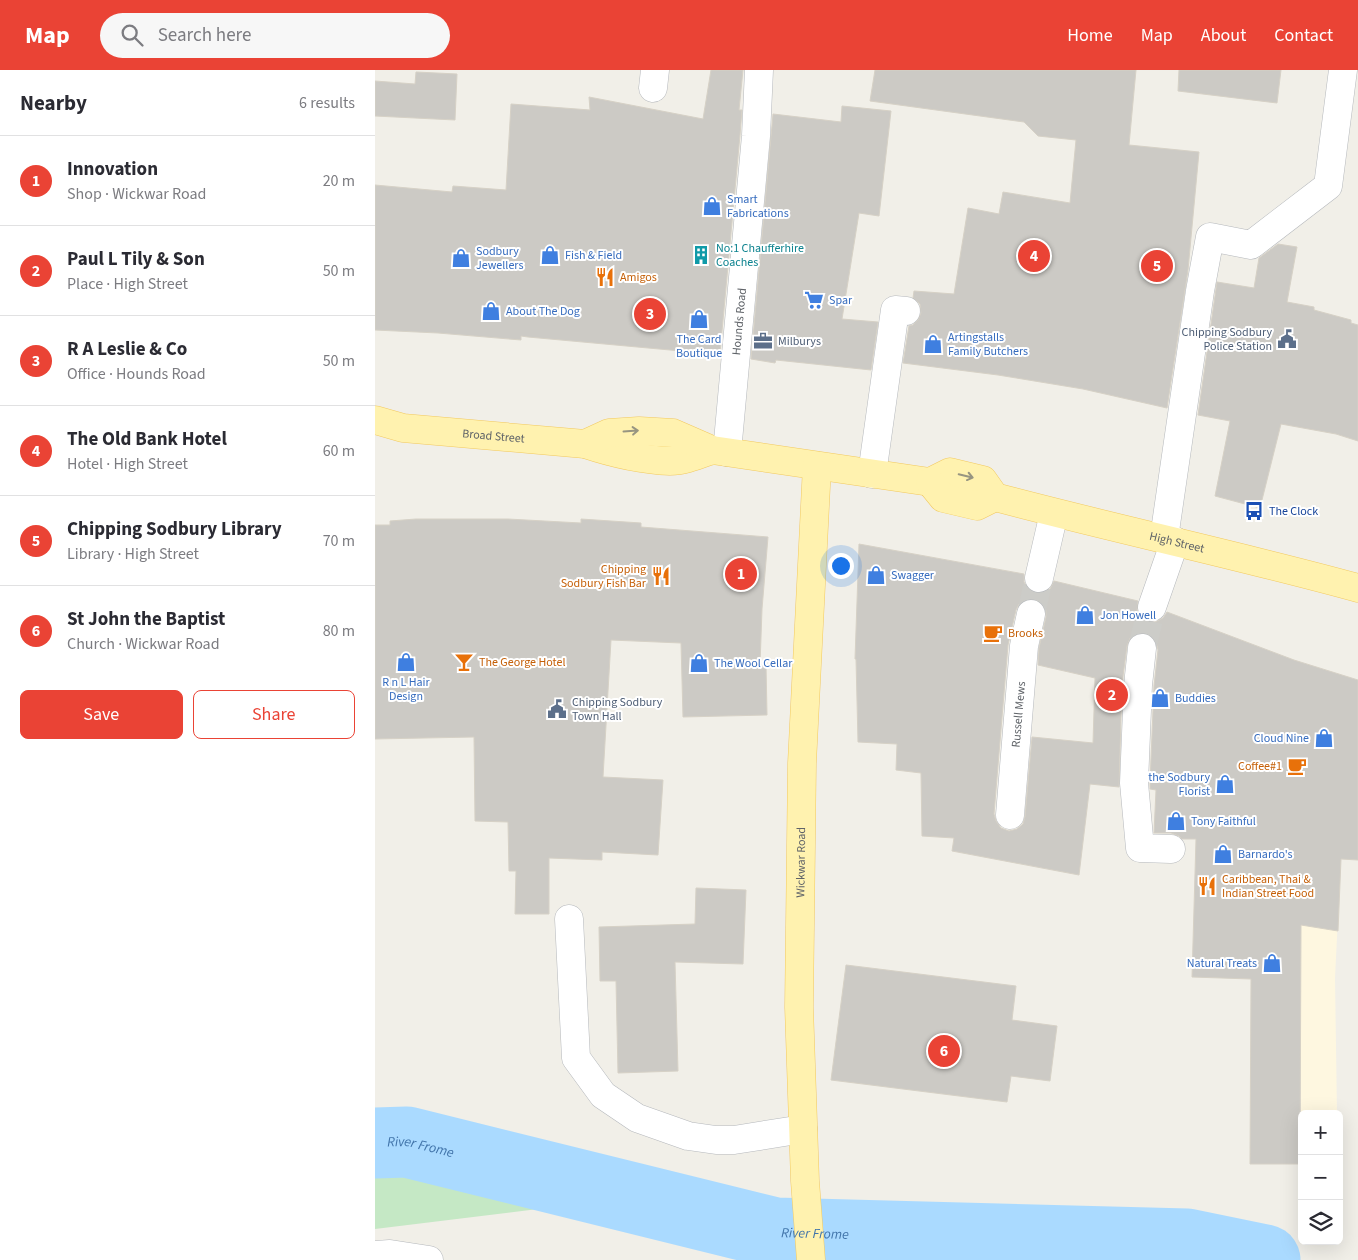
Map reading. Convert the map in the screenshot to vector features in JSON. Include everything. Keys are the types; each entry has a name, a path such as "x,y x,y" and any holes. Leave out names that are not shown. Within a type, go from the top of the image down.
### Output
{"main road":[{"name":"Broad Street","path":"375,420 403,428 585,444 610,452 671,461 719,451 817,466"},
{"name":"Broad Street","path":"375,438 403,428"},
{"name":"High Street","path":"817,466 930,482 943,498 961,503 977,506 995,497 1358,588"},
{"name":"Wickwar Road","path":"811,1258 805,1186 799,1007 802,763 817,466"}],"street":[{"name":"Hounds Road","path":"719,451 756,136 759,70"},
{"path":"1152,607 1170,540 1200,291 1210,238 1251,245 1328,186 1343,70"},
{"path":"871,474 895,310 906,311"},
{"path":"1039,578 1054,513"},
{"name":"Russell Mews","path":"1010,815 1023,646 1031,614"},
{"path":"1142,648 1138,685 1133,783 1140,848 1171,849"},
{"path":"569,919 575,1058 603,1095 637,1118 688,1136 716,1140 734,1140 803,1129"},
{"path":"375,1255 390,1254 429,1260"}],"shaded area":[{"path":"1340,876 1335,978 1337,1110 1301,1110 1301,978 1219,903"}],"green space":[{"path":"375,1123 410,1123 554,1157 546,1208 375,1229"}],"building":[{"path":"711,70 743,70 739,110 742,110 740,135 720,353 521,336 521,340 375,330 375,185 452,192 453,186 506,190 511,104 590,110 589,97 703,119"},
{"path":"875,70 1136,70 1129,145 1199,152 1188,270 1167,408 1083,389 998,375 903,363 909,326 918,320 921,313 920,304 913,298 914,291 954,294 968,208 999,214 1003,192 1070,203 1076,140 1038,136 1024,122 870,101"},
{"path":"1179,70 1281,70 1277,103 1178,91"},
{"path":"416,72 457,74 455,120 375,116 375,81 415,84"},
{"path":"842,106 891,111 879,216 859,213 842,319 878,322 871,370 776,360 775,363 751,359 773,114 841,122"},
{"path":"1278,244 1297,247 1287,302 1314,307 1314,310 1351,320 1351,323 1358,325 1358,441 1336,434 1281,424 1260,508 1215,496 1230,421 1198,415 1217,282 1254,288 1259,258"},
{"path":"416,519 508,519 581,523 581,519 641,523 641,527 768,537 760,665 766,665 767,715 683,717 681,643 611,640 603,777 663,780 658,855 602,852 602,860 549,858 549,914 515,914 516,871 509,871 508,822 475,821 474,737 375,739 375,525 390,525 390,521"},
{"path":"859,544 1024,574 1024,582 1028,589 1036,593 1043,593 1050,589 1054,581 1138,601 1137,610 1140,617 1146,622 1155,622 1163,618 1167,612 1294,660 1358,680 1358,860 1341,859 1338,931 1301,925 1300,1110 1298,1110 1298,1164 1250,1164 1251,979 1192,977 1196,839 1182,839 1171,833 1154,833 1156,790 1150,789 1150,783 1154,686 1158,650 1156,641 1151,635 1143,632 1135,634 1130,638 1127,646 1122,684 1119,787 1090,784 1079,875 952,851 954,838 922,836 921,773 896,770 897,744 858,742 856,659","holes":["1026,599 1035,599 1042,603 1046,610 1046,617 1039,648 1038,665 1095,678 1093,743 1032,737 1025,817 1023,824 1017,829 1009,831 1001,828 994,814 1008,645 1019,604"]},
{"path":"696,888 746,890 743,964 675,962 678,1071 618,1073 616,981 600,981 599,927 695,924"},
{"path":"846,965 1016,986 1012,1020 1057,1026 1050,1081 1011,1076 1007,1102 831,1080"}],"waterway":[{"name":"River Frome","path":"375,1143 407,1142 775,1233 1187,1244 1265,1260"}],"tunnel":[{"path":"1031,614 1039,578"},
{"path":"1142,648 1152,607"}],"place":[{"name":"Smart Fabrications","path":"712,206"},
{"name":"Fish & Field","path":"550,255"},
{"name":"No:1 Chaufferhire Coaches","path":"701,255"},
{"name":"The Old Bank Hotel","path":"1034,256"},
{"name":"Sodbury Jewellers","path":"461,258"},
{"name":"Chipping Sodbury Library","path":"1157,266"},
{"name":"Amigos","path":"605,277"},
{"name":"Spar","path":"814,300"},
{"name":"About The Dog","path":"491,311"},
{"name":"R A Leslie & Co","path":"650,314"},
{"name":"The Card Boutique","path":"699,319"},
{"name":"Chipping Sodbury Police Station","path":"1287,339"},
{"name":"Milburys","path":"763,341"},
{"name":"Artingstalls Family Butchers","path":"933,344"},
{"name":"The Clock","path":"1254,511"},
{"name":"Innovation","path":"741,574"},
{"name":"Swagger","path":"876,575"},
{"name":"Chipping Sodbury Fish Bar","path":"661,576"},
{"name":"Jon Howell","path":"1085,615"},
{"name":"Brooks","path":"993,633"},
{"name":"R n L Hair Design","path":"406,662"},
{"name":"The George Hotel","path":"464,662"},
{"name":"The Wool Cellar","path":"699,663"},
{"name":"Paul L Tily & Son","path":"1112,695"},
{"name":"Buddies","path":"1160,698"},
{"name":"Chipping Sodbury Town Hall","path":"557,709"},
{"name":"Cloud Nine","path":"1324,738"},
{"name":"Coffee#1","path":"1297,766"},
{"name":"the Sodbury Florist","path":"1225,784"},
{"name":"Tony Faithful","path":"1176,821"},
{"name":"Barnardo's","path":"1223,854"},
{"name":"Caribbean, Thai & Indian Street Food","path":"1207,886"},
{"name":"Natural Treats","path":"1272,963"},
{"name":"St John the Baptist","path":"944,1051"}]}
